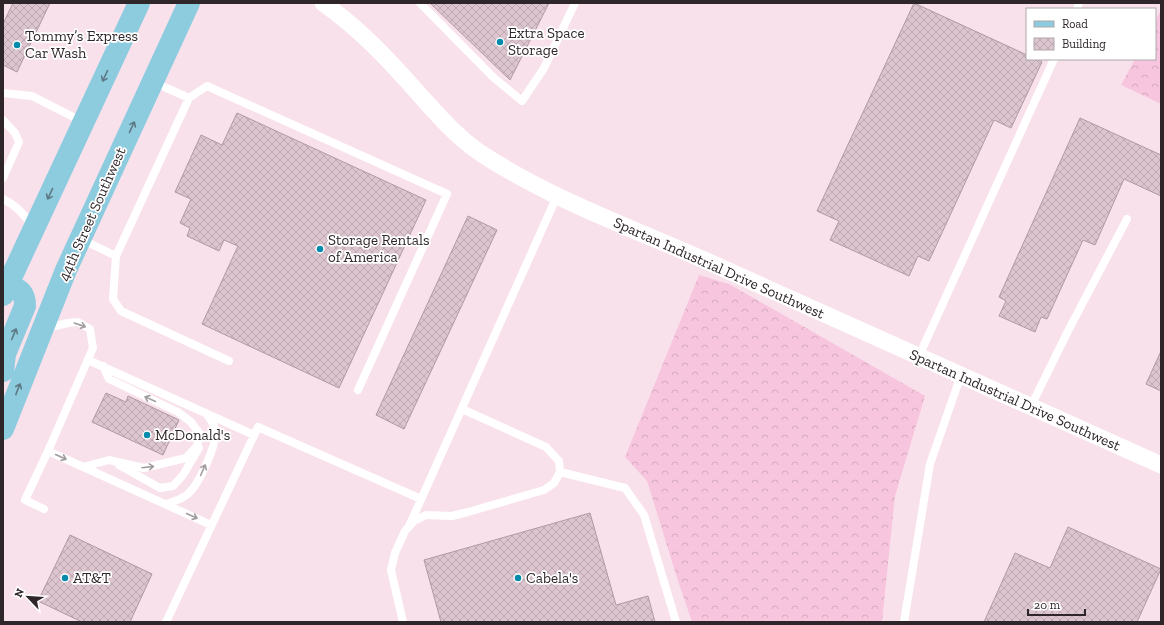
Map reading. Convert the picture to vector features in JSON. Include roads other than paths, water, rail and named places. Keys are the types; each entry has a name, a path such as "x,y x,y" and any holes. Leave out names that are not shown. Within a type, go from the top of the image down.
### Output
{"main road":[{"path":"3,371 5,354 24,306 25,299 20,291 4,288 34,229 139,3"},
{"name":"44th Street Southwest","path":"3,424 81,239 189,3"}],"street":[{"name":"Spartan Industrial Drive Southwest","path":"323,3 341,16 378,49 449,128 483,155 520,177 557,196 697,257 1161,465"}],"lane":[{"path":"420,3 493,78 522,101 544,68 574,3"},
{"path":"919,356 1054,60"},
{"path":"153,82 189,98"},
{"path":"229,361 121,311 113,299 116,256 189,98 207,86 447,194 358,390"},
{"path":"3,93 32,96 84,123"},
{"path":"3,120 15,133 19,142 3,178"},
{"path":"409,526 557,196"},
{"path":"3,199 26,216 34,229"},
{"path":"1031,406 1068,331 1127,219"},
{"path":"81,239 116,256"},
{"path":"42,329 68,322 78,322 90,330 93,348 25,500 44,509"},
{"path":"88,360 254,435"},
{"path":"103,366 109,379 178,412 191,422 200,434 199,448 183,475 173,486 160,488 109,460"},
{"path":"904,622 930,464 961,375"},
{"path":"403,622 391,570 395,553 405,531 414,521 426,515 452,516 544,490 554,483 560,472 559,461 546,446 462,409"},
{"path":"166,504 178,500 188,494 200,477 207,463 213,448 215,429 206,412"},
{"path":"166,622 258,427 421,499"},
{"path":"82,467 109,460 144,468 186,458 197,446 200,434"},
{"path":"48,451 211,525"},
{"path":"560,472 625,488 644,515 676,622"}],"place":[{"name":"Extra Space Storage","path":"500,42"},
{"name":"Tommy’s Express Car Wash","path":"17,45"},
{"name":"Storage Rentals of America","path":"320,249"},
{"name":"McDonald's","path":"147,435"},
{"name":"AT&T","path":"65,578"},
{"name":"Cabela's","path":"518,578"}]}
